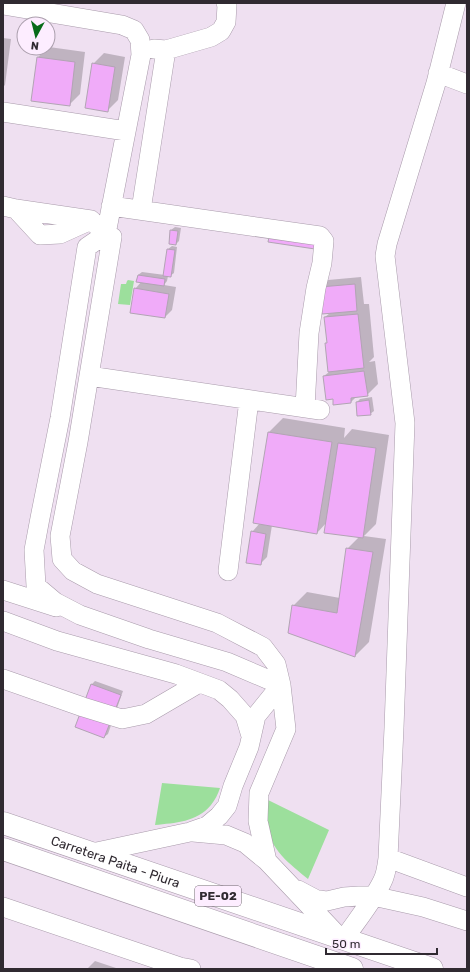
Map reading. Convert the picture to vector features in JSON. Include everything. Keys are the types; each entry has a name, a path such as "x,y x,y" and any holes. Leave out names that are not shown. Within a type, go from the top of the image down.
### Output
{"highway":[{"name":"Carretera Paita - Piura","path":"3,823 432,969"},
{"name":"Carretera Paita - Piura","path":"3,849 352,969"}],"lane":[{"path":"141,48 166,50 212,37 221,31 226,22 226,3"},
{"path":"190,832 226,835 245,843 267,861 342,938 383,881 388,858 405,423 385,256 387,244 438,73 456,3"},
{"path":"3,5 122,25 134,30 140,40 141,54 106,234 87,247 60,418 34,550 36,586 54,602 88,618"},
{"path":"141,210 166,50"},
{"path":"438,73 467,84"},
{"path":"3,112 126,131"},
{"path":"89,376 312,409 309,333 316,288 322,264 324,241 320,236 111,206"},
{"path":"7,208 91,220 106,234 112,237 78,442 60,536 62,559 74,571 97,584 217,623 263,646 276,664 281,685 286,729 259,793 258,821 267,861"},
{"path":"228,571 249,400"},
{"path":"3,590 149,639 227,662 281,685"},
{"path":"3,621 57,641 176,674 219,690 230,699 245,716 251,736"},
{"path":"3,679 122,719 146,714 199,683"},
{"path":"92,853 190,832 207,826 219,816 227,806 249,747 256,716 281,685"},
{"path":"388,858 467,887"},
{"path":"293,888 315,899 327,901 344,897 373,896 423,907 467,921"},
{"path":"3,907 180,967 191,969"}],"green space":[{"path":"128,280 134,281 130,305 118,304 121,284 126,284"},
{"path":"162,783 220,788 211,805 199,815 185,821 155,825"},
{"path":"268,800 329,830 308,879 282,856 272,842 267,825"}],"building":[{"path":"37,57 75,62 70,106 31,101"},
{"path":"92,63 115,67 108,112 85,108"},
{"path":"170,230 178,231 176,245 169,244"},
{"path":"270,232 316,239 315,249 268,242"},
{"path":"167,249 175,250 171,277 163,276"},
{"path":"138,275 165,279 164,286 136,282"},
{"path":"355,284 357,311 322,314 320,287"},
{"path":"134,288 169,294 165,318 130,313"},
{"path":"358,314 364,368 328,372 324,317"},
{"path":"364,371 368,396 351,398 351,403 333,405 333,399 326,400 323,376"},
{"path":"369,400 371,415 357,416 356,402"},
{"path":"268,432 332,442 317,534 253,523"},
{"path":"338,443 376,448 363,538 324,533"},
{"path":"251,531 266,534 261,565 246,563"},
{"path":"346,548 373,552 355,657 288,633 292,605 337,613"},
{"path":"91,684 121,695 104,738 75,727"}]}
